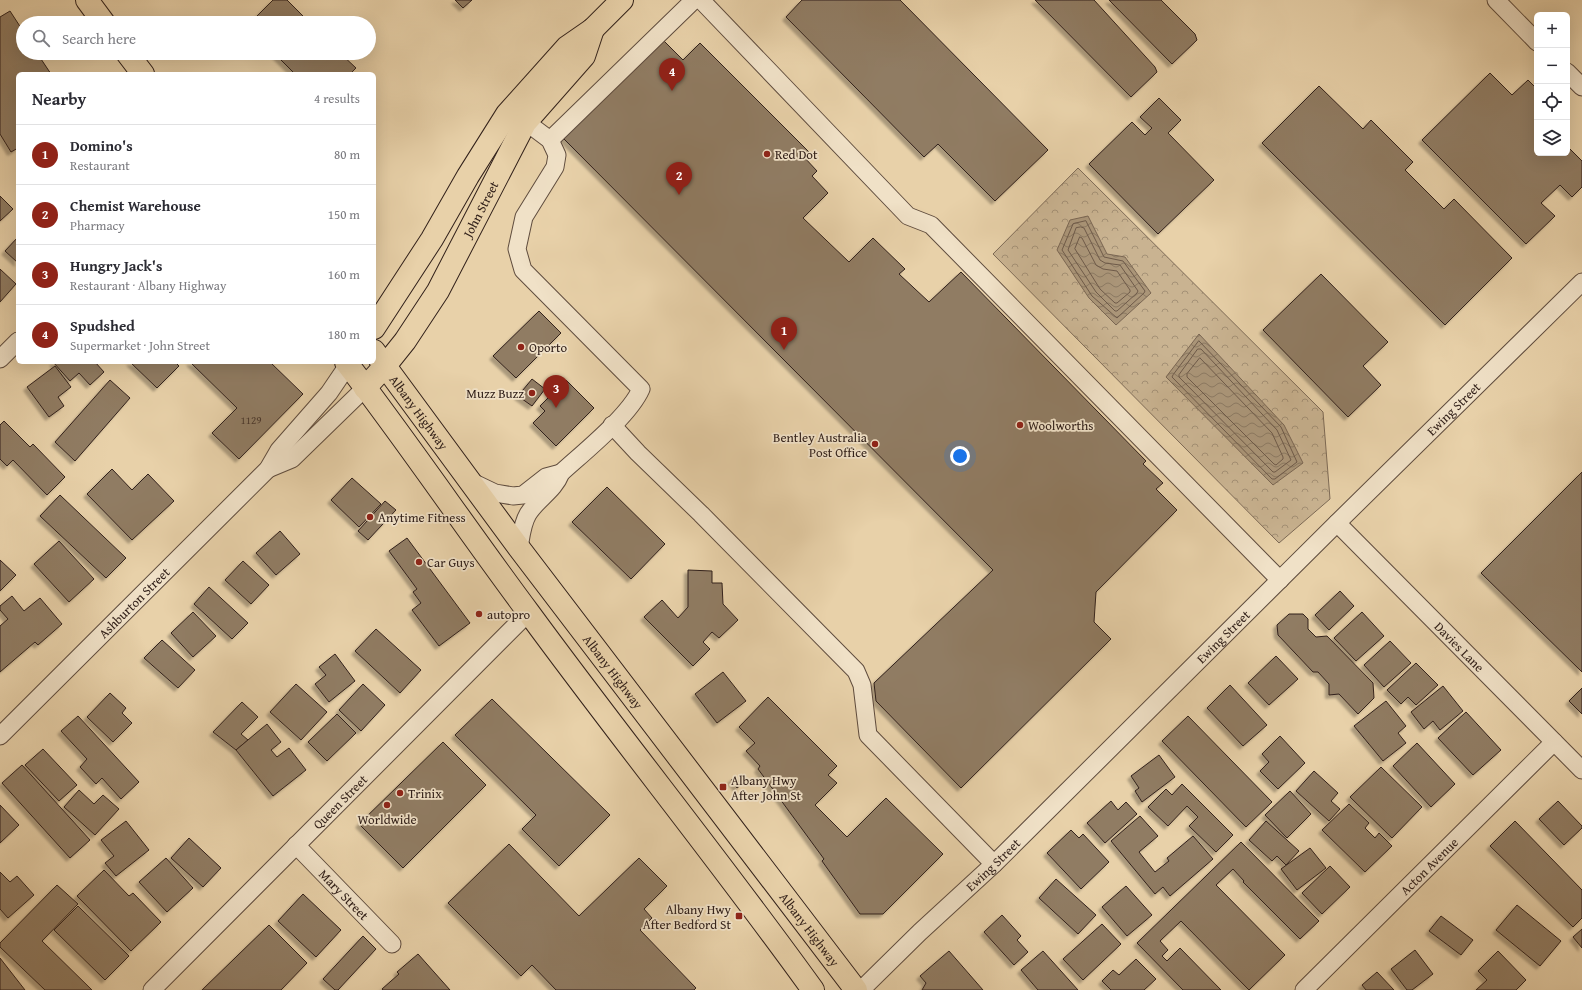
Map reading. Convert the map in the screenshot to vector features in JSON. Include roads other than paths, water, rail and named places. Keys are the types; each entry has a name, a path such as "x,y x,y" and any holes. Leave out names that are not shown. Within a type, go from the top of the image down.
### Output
{"main road":[{"path":"87,0 99,16"},
{"name":"John Street","path":"376,325 432,239 468,176 516,118 567,47 593,28 622,0"},
{"path":"132,60 141,72"},
{"name":"John Street","path":"365,388 380,358 405,341 438,291 516,118"},
{"name":"Albany Highway","path":"380,358 519,548 856,990"},
{"path":"349,364 528,613 676,805 813,990"}],"street":[{"path":"550,140 694,0"},
{"path":"701,0 908,216 931,225 1280,580"},
{"path":"1496,0 1534,39"},
{"path":"1570,75 1582,87"},
{"path":"516,118 550,140 558,155 555,167 524,217 517,249 523,270 641,389 636,399 612,425 561,473 557,484 534,506 523,525 519,548"},
{"name":"Ewing Street","path":"862,990 920,932 994,864 1582,282"},
{"path":"0,359 16,343"},
{"name":"Ashburton Street","path":"0,736 268,469 279,450 329,393 347,364"},
{"name":"Ashburton Street","path":"268,469 292,459 365,388"},
{"path":"612,425 638,453 701,514 856,671 862,686 868,735 994,864"},
{"path":"472,482 495,493 513,496 523,495 546,477 561,473"},
{"name":"Davies Lane","path":"1337,523 1582,770"},
{"name":"Queen Street","path":"152,990 528,613"},
{"name":"Acton Avenue","path":"1304,990 1554,742"},
{"name":"Mary Street","path":"296,845 392,944"}],"water":[{"path":"1088,216 1107,254 1125,257 1151,293 1116,325 1089,298 1057,250 1070,220"},
{"path":"1199,334 1284,425 1303,463 1273,485 1166,377"}],"place":[{"name":"Spudshed","path":"672,91"},
{"name":"Red Dot","path":"767,154"},
{"name":"Chemist Warehouse","path":"679,195"},
{"name":"Oporto","path":"521,347"},
{"name":"Domino's","path":"784,350"},
{"name":"Muzz Buzz","path":"532,393"},
{"name":"Hungry Jack's","path":"556,408"},
{"name":"Woolworths","path":"1020,425"},
{"name":"Bentley Australia Post Office","path":"875,444"},
{"name":"Anytime Fitness","path":"370,517"},
{"name":"Car Guys","path":"419,562"},
{"name":"autopro","path":"479,614"},
{"name":"Albany Hwy After John St","path":"723,787"},
{"name":"Trinix","path":"400,793"},
{"name":"Worldwide","path":"387,805"},
{"name":"Albany Hwy After Bedford St","path":"739,916"}]}
